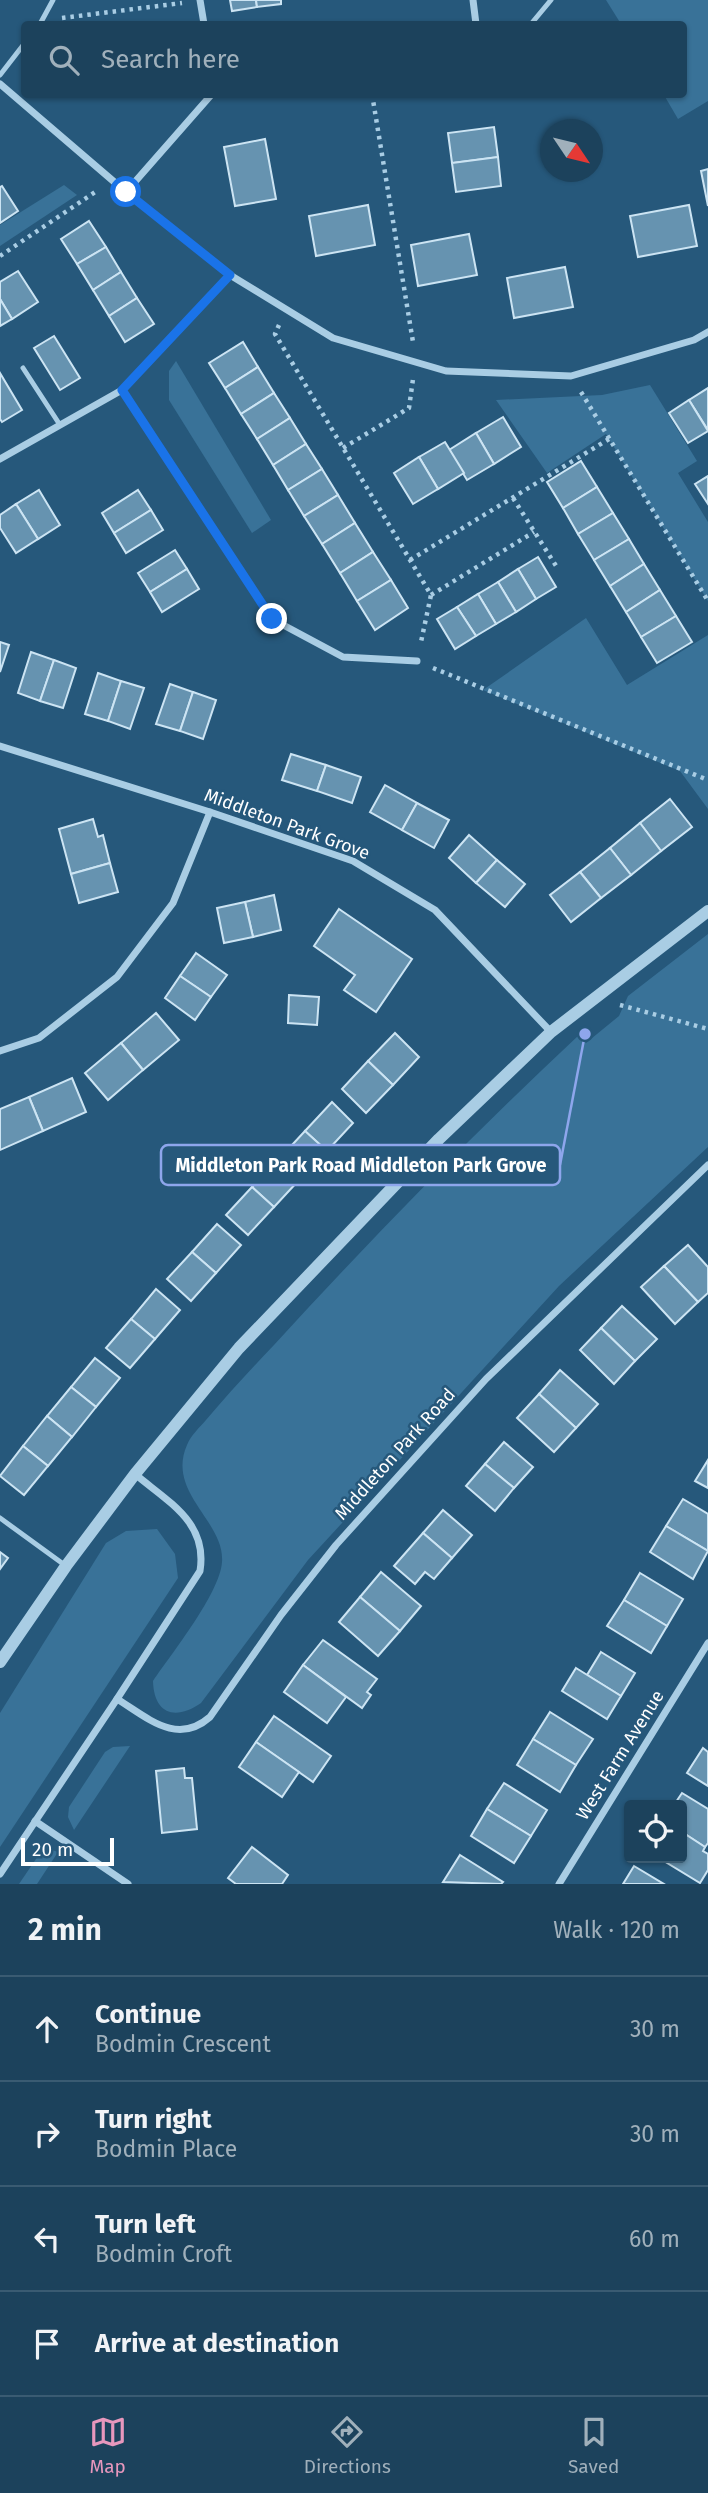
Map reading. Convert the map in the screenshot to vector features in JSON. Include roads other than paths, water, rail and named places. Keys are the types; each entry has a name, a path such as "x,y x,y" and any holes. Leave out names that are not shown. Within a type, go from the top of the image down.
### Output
{"street":[{"path":"473,0 476,21"},
{"path":"200,1 203,21"},
{"path":"0,84 126,192 230,275 333,338 446,371 571,376 694,340 708,332"},
{"path":"126,192 208,98"},
{"path":"0,459 122,390 230,275"},
{"path":"122,390 272,619 342,657 417,661"},
{"name":"Middleton Park Grove","path":"0,746 210,812 352,862 435,910 551,1032"},
{"path":"0,1051 39,1038 117,977 173,903 210,812"},
{"path":"1,1660 66,1566 135,1474 239,1348 439,1139 551,1032 708,911"},
{"name":"Middleton Park Road","path":"117,1699 162,1726 174,1730 188,1730 200,1726 211,1717 281,1615 362,1516 486,1379 708,1165"},
{"path":"0,1874 200,1571 200,1540 193,1526 135,1474"},
{"name":"West Farm Avenue","path":"559,1884 708,1643"},
{"path":"35,1821 128,1884"}],"lane":[{"path":"43,21 53,0"},
{"path":"534,21 551,0"},
{"path":"0,75 21,48"},
{"path":"23,368 60,425"},
{"path":"0,1518 66,1566"}],"place":[{"name":"Middleton Park Road Middleton Park Grove","path":"585,1034"}]}
